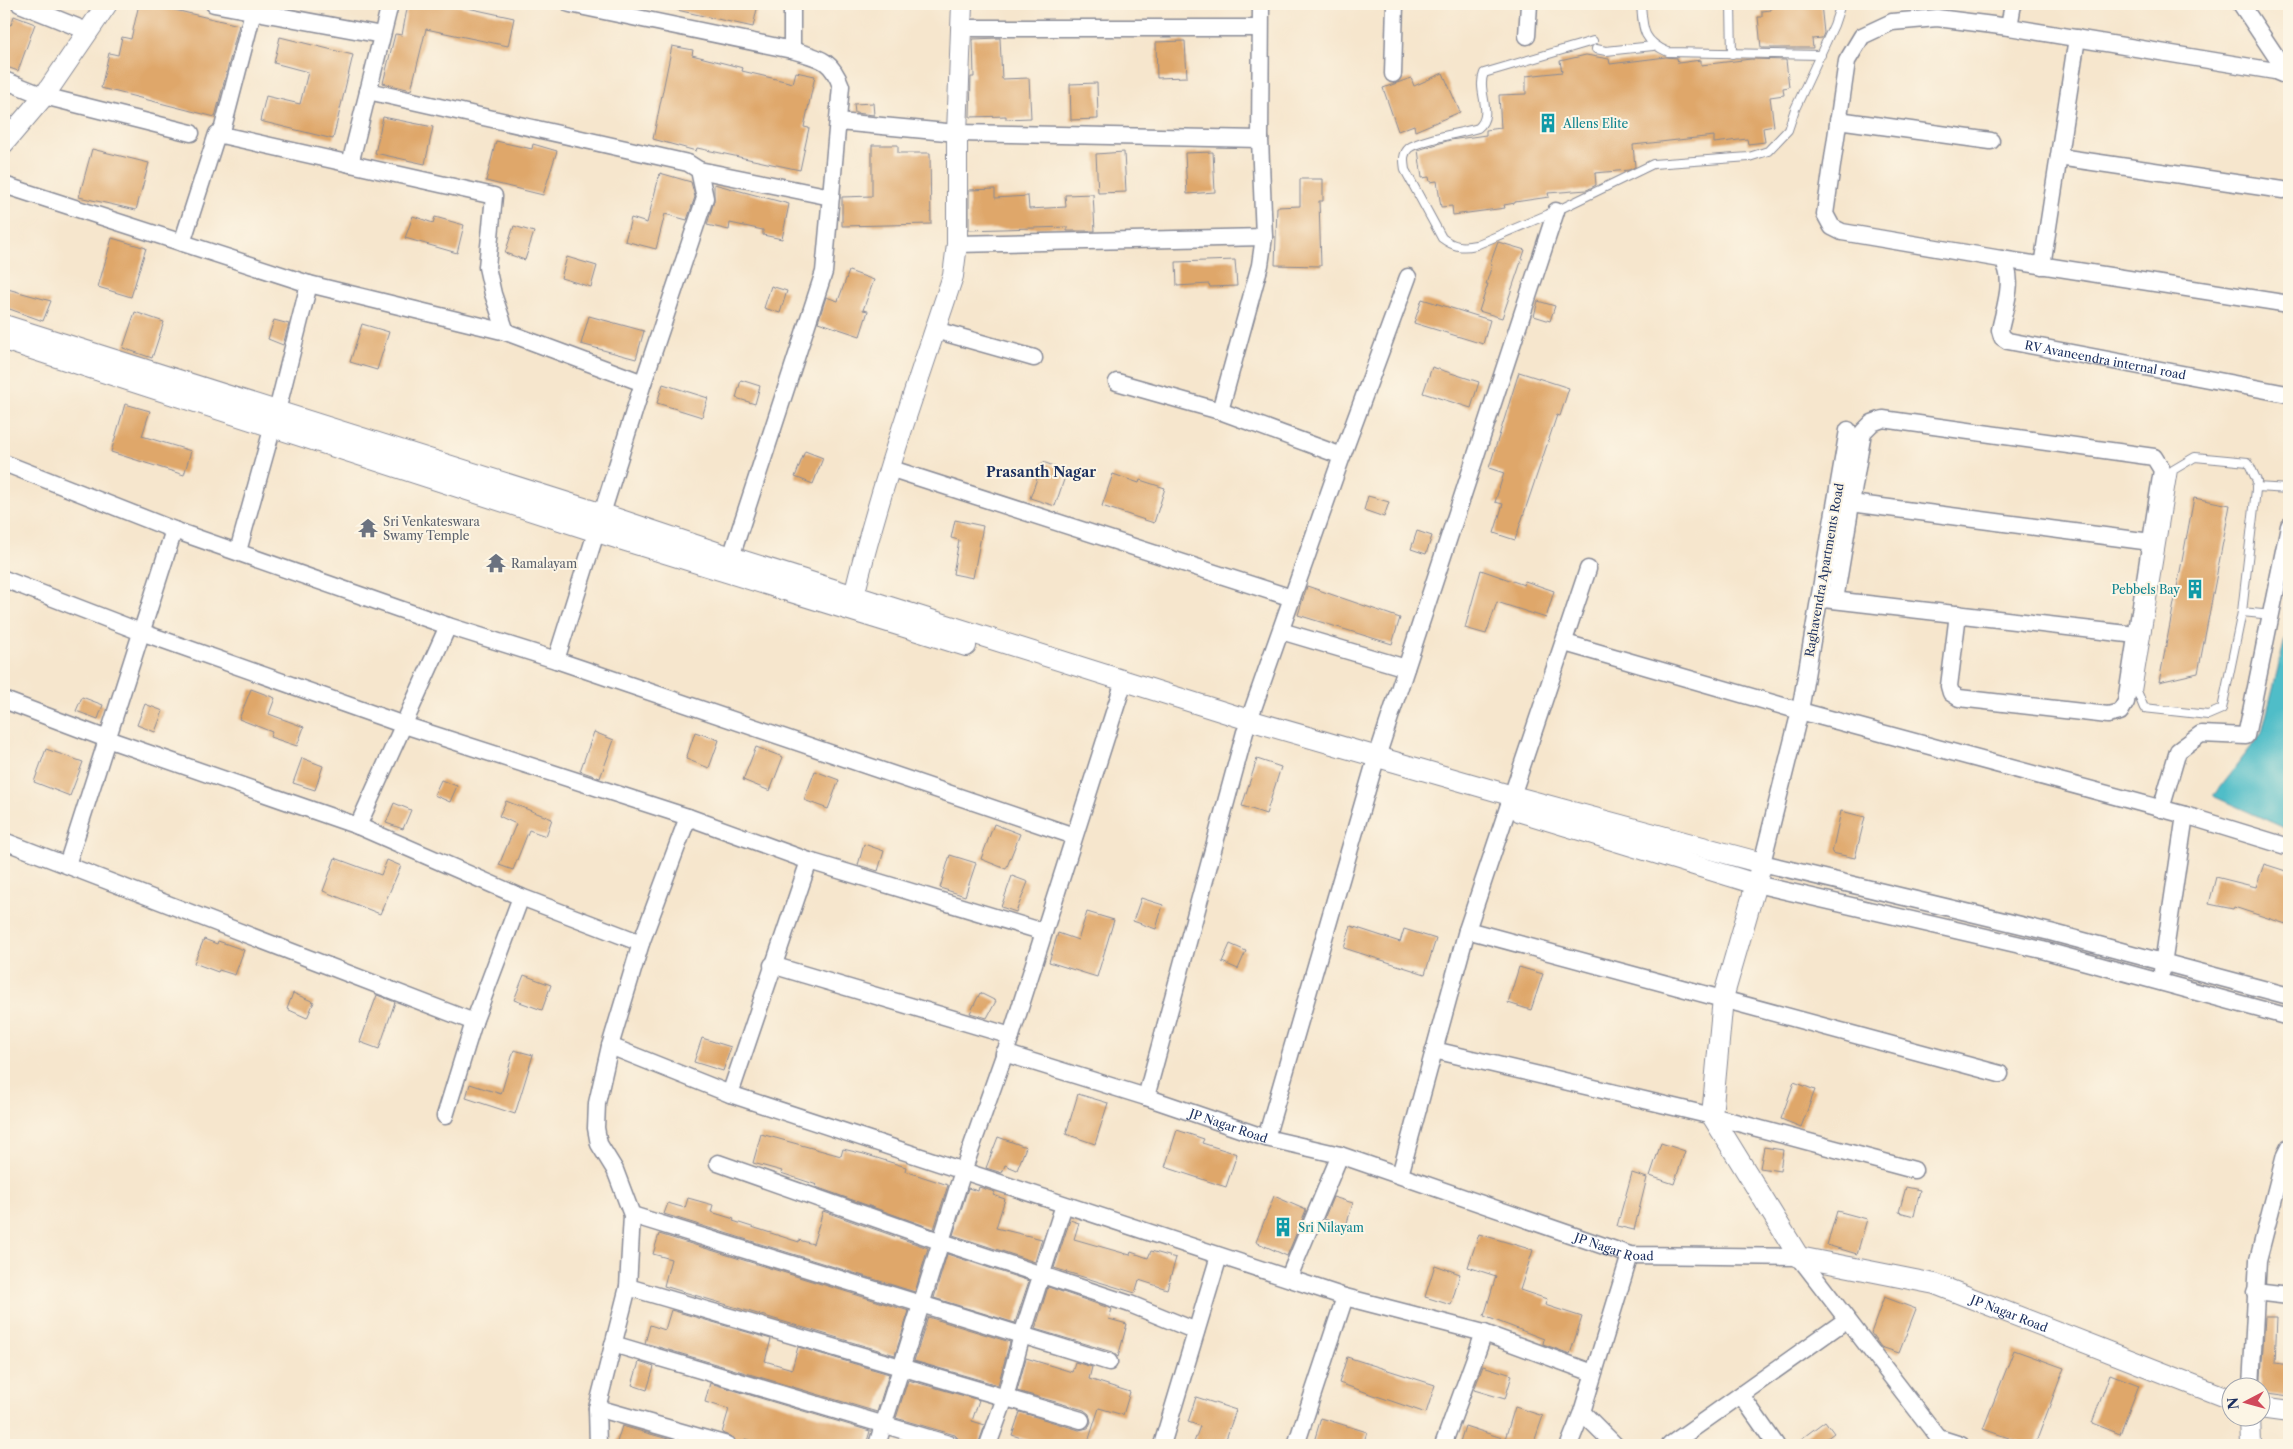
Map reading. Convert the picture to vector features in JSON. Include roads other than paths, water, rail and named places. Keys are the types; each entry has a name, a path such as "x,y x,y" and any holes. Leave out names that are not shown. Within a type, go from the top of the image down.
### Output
{"street":[{"path":"20,4 87,31"},
{"path":"4,143 44,96 107,4"},
{"path":"214,4 382,35"},
{"path":"350,164 390,4"},
{"path":"570,4 792,50 826,61 836,74 841,86 824,272 730,557"},
{"path":"792,4 792,50"},
{"path":"854,596 866,545 889,468 953,276 957,244 957,133 962,4"},
{"path":"1220,411 1260,265 1264,237 1260,139 1260,28 1262,4"},
{"path":"1393,74 1395,4"},
{"path":"1528,36 1529,4"},
{"path":"2010,26 2013,4"},
{"path":"2242,4 2289,76"},
{"path":"221,135 253,12"},
{"path":"2289,76 2010,26 1937,18 1892,22 1862,36 1848,61 1825,214 1832,228 1842,232 2042,266 2289,304"},
{"path":"961,28 1260,28"},
{"path":"2042,266 2077,38"},
{"path":"4,80 44,96 191,132"},
{"path":"368,91 688,163 699,170 831,197"},
{"path":"1838,120 1991,141"},
{"path":"839,122 957,133 1260,139"},
{"path":"182,243 217,134 494,196 487,267 493,294 506,332"},
{"path":"2058,157 2283,190"},
{"path":"556,660 643,383 705,198 699,170"},
{"path":"4,185 309,284 506,332 643,383"},
{"path":"1266,1138 1375,762 1556,211"},
{"path":"957,244 1264,237"},
{"name":"RV Avaneendra internal road","path":"2001,259 2008,266 2009,276 2000,330 2002,337 2008,341 2287,394 2289,392"},
{"path":"1146,1097 1247,726 1342,456 1408,277"},
{"path":"238,551 275,418 309,284"},
{"path":"4,325 275,418 600,523 1247,726 1511,802 1756,884 2042,950 2289,1017"},
{"path":"935,330 1034,358"},
{"path":"4,340 275,418"},
{"path":"1117,382 1220,411 1342,456"},
{"path":"1958,614 1949,686 1951,693 1959,698 2108,715 2120,712 2126,702 2162,470 2154,457 1883,419 1872,423 1863,432 1851,503 1827,599 1958,614 2136,635"},
{"name":"Raghavendra Apartments Road","path":"1762,863 1827,599 1848,430"},
{"path":"4,463 174,530 448,626 556,660 1074,836"},
{"path":"889,468 1292,598"},
{"path":"1851,503 2151,542"},
{"path":"600,523 730,557 854,596 1122,687"},
{"path":"2161,809 2178,751 2201,734 2246,736 2289,526"},
{"path":"67,865 174,530"},
{"path":"1400,1175 1467,930 1565,643 1588,569"},
{"path":"4,579 141,632 404,725 688,817 809,861 1044,932"},
{"path":"358,826 448,626"},
{"path":"1281,631 1406,668"},
{"path":"1565,643 1800,711 2184,815 2289,847"},
{"path":"877,1445 900,1367 923,1303 963,1170 1011,1036 1122,687"},
{"path":"4,700 107,739 358,826 521,897 641,943"},
{"path":"1511,802 2050,932 2289,996"},
{"path":"2160,981 2184,815"},
{"path":"598,1445 597,1408 628,1287 632,1215 615,1170 599,1144 596,1128 597,1103 610,1046 641,943 688,817"},
{"path":"4,841 474,1022"},
{"path":"730,1094 772,965 809,861"},
{"path":"1762,863 1723,998 1712,1116 1799,1256 1846,1320 1942,1442 1960,1445"},
{"path":"445,1116 474,1022 521,897"},
{"path":"1467,930 2000,1074"},
{"path":"772,965 1011,1036"},
{"path":"610,1046 730,1094 1345,1297 1484,1333 1593,1374"},
{"path":"1434,1050 1712,1116 1914,1170"},
{"name":"JP Nagar Road","path":"1004,1053 1146,1097 1266,1138 1340,1155 1630,1255 1799,1256 1935,1284 2220,1395"},
{"path":"2251,1376 2258,1260 2283,1195 2285,1155 2289,1147"},
{"path":"1289,1277 1340,1155"},
{"path":"718,1163 942,1242 1130,1304 1196,1331"},
{"path":"988,1445 1005,1398 1022,1334 1064,1205"},
{"path":"632,1215 923,1303 1109,1362"},
{"path":"1569,1445 1582,1412 1630,1255"},
{"path":"1162,1445 1219,1256"},
{"path":"628,1287 1082,1420"},
{"path":"2255,1292 2289,1296"},
{"path":"1296,1445 1345,1297"},
{"path":"1670,1445 1846,1320"},
{"path":"1443,1445 1484,1333"},
{"path":"613,1344 952,1445"},
{"path":"1741,1395 1776,1445"},
{"path":"597,1408 727,1445"},
{"path":"2270,1409 2289,1412"},
{"path":"1582,1412 1614,1445"},
{"path":"2250,1426 2251,1445"}],"lane":[{"path":"1640,4 1642,28 1653,46"},
{"path":"1730,4 1732,54"},
{"path":"1821,55 1668,52 1653,46 1606,51 1594,45 1484,73 1480,81 1486,115 1484,123 1478,128 1418,144 1408,149 1403,158 1405,170 1442,238 1451,244 1462,247 1476,245 1556,211 1653,164 1749,157 1768,150 1788,130 1795,109 1821,55 1840,4"},
{"path":"2195,457 2248,462 2256,480 2242,612 2222,709 2208,715 2144,708 2138,692 2173,470 2195,457"},
{"path":"2256,487 2289,489"},
{"path":"2242,612 2272,615"}],"water":[{"path":"2289,623 2289,830 2213,796 2262,733"}],"place":[{"name":"Allens Elite","path":"1548,123"},
{"name":"Sri Venkateswara Swamy Temple","path":"368,528"},
{"name":"Ramalayam","path":"496,563"},
{"name":"Pebbels Bay","path":"2195,589"},
{"name":"Sri Nilayam","path":"1283,1227"}],"district":[{"name":"Prasanth Nagar","path":"1041,472"}]}
